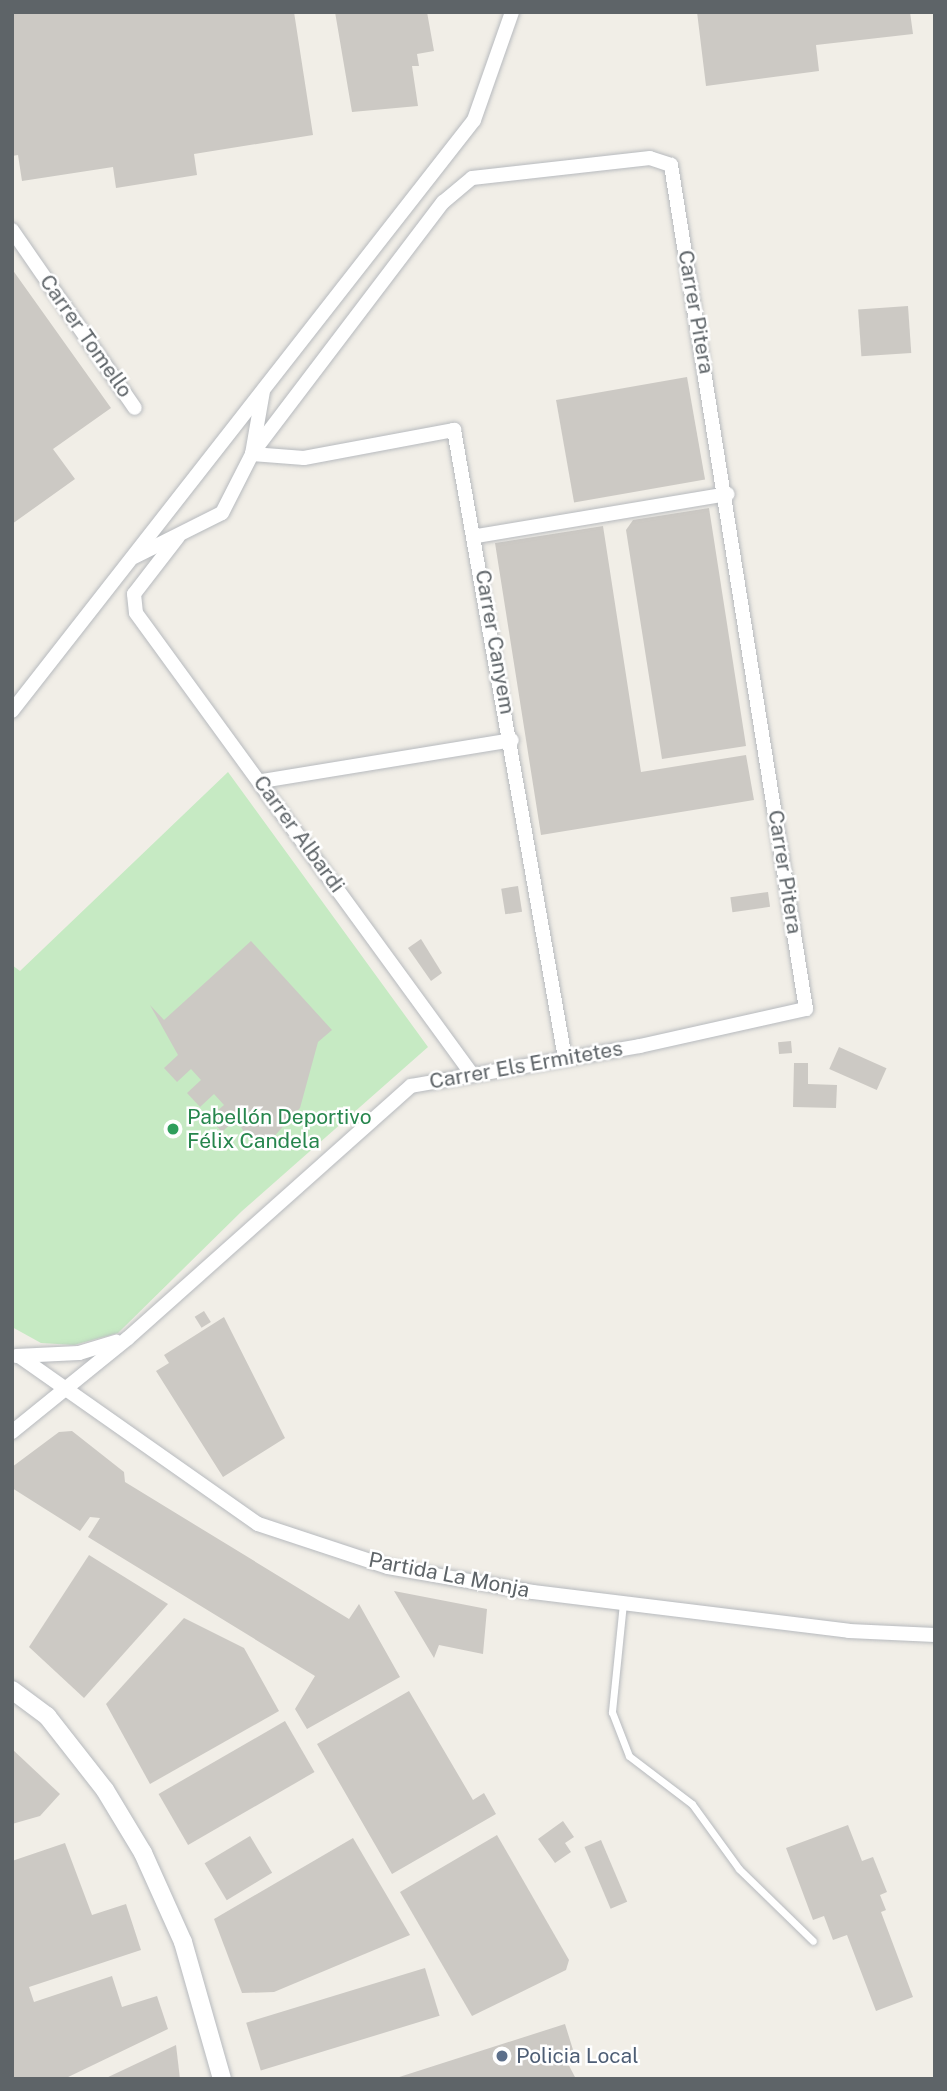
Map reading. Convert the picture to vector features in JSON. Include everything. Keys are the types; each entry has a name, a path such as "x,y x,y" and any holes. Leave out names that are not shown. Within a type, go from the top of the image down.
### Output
{"street":[{"path":"12,712 474,120 512,12"},
{"name":"Carrer Pitera","path":"252,454 443,202 472,178 650,158 671,165 727,494 806,1009"},
{"name":"Carrer Tomello","path":"12,230 135,408"},
{"path":"130,559 222,513 252,454 264,388"},
{"name":"Carrer Canyem","path":"252,454 304,458 454,430 477,536 565,1058"},
{"path":"477,536 727,494"},
{"name":"Carrer Albardi","path":"178,537 135,594 136,613 262,781 471,1073"},
{"path":"262,781 512,740"},
{"name":"Carrer Els Ermitetes","path":"12,1432 59,1390 128,1338 411,1086 806,1009"},
{"name":"Carrer Els Ermitetes","path":"16,1356 79,1353 128,1338"},
{"name":"Partida La Monja","path":"16,1356 59,1390 258,1524 388,1567 623,1603 849,1631 935,1635"},
{"path":"12,1690 47,1716 104,1790 143,1853 183,1942 222,2079"}],"lane":[{"path":"623,1603 612,1712 629,1756 692,1804 739,1869 813,1941"}],"green space":[{"name":"Pabellón Deportivo Félix Candela","path":"228,772 428,1047 242,1211 118,1333 74,1345 41,1343 12,1327 12,965 20,971"}],"building":[{"path":"12,12 294,12 313,135 194,154 197,175 116,188 113,167 22,181 18,155 12,156"},
{"path":"335,12 427,12 434,51 417,54 419,66 412,66 418,106 352,112"},
{"path":"697,12 910,12 913,34 816,45 819,71 706,86"},
{"path":"12,269 111,408 53,449 75,479 12,524"},
{"path":"908,306 911,353 861,356 858,309"},
{"path":"687,377 705,479 574,503 556,400"},
{"path":"709,508 746,746 662,759 626,530 633,520"},
{"path":"603,526 641,772 746,755 754,800 541,835 495,543"},
{"path":"518,886 522,912 505,914 501,889"},
{"path":"768,892 770,907 732,912 730,897"},
{"path":"421,939 442,973 431,981 408,948"},
{"path":"251,941 332,1030 318,1042 300,1108 270,1141 259,1143 249,1140 236,1119 222,1132 209,1118 224,1105 214,1094 200,1107 187,1093 201,1080 191,1069 177,1082 164,1068 178,1055 150,1005 164,1020"},
{"path":"791,1041 792,1053 779,1054 778,1042"},
{"path":"839,1047 887,1068 877,1090 829,1069"},
{"path":"794,1063 808,1063 808,1084 837,1085 836,1108 793,1107"},
{"path":"204,1311 211,1322 202,1328 195,1317"},
{"path":"224,1317 285,1438 223,1477 156,1371 169,1363 164,1355"},
{"path":"72,1431 124,1472 125,1482 349,1619 359,1604 400,1677 307,1729 295,1709 315,1676 88,1537 100,1518 90,1517 80,1531 12,1488 12,1467 59,1432"},
{"path":"89,1555 168,1604 84,1698 29,1647"},
{"path":"394,1591 487,1609 483,1654 439,1645 434,1658"},
{"path":"184,1618 244,1648 279,1711 150,1784 106,1704"},
{"path":"409,1691 473,1800 484,1793 496,1814 392,1874 317,1744"},
{"path":"285,1721 314,1772 188,1845 159,1794"},
{"path":"12,1749 60,1794 40,1816 12,1824"},
{"path":"563,1821 574,1837 565,1843 571,1852 555,1863 538,1839"},
{"path":"848,1825 862,1861 873,1857 887,1892 880,1895 886,1910 881,1912 913,1997 876,2011 847,1935 833,1940 824,1916 813,1920 786,1848"},
{"path":"497,1835 569,1960 566,1970 472,2016 400,1892"},
{"path":"250,1836 272,1873 227,1900 205,1863"},
{"path":"353,1838 410,1935 274,1992 242,1993 214,1919"},
{"path":"601,1840 627,1902 611,1909 584,1847"},
{"path":"65,1843 92,1915 126,1904 141,1950 29,1987 34,2002 112,1976 122,2007 157,1996 168,2029 64,2079 12,2079 12,1861"},
{"path":"425,1968 440,2016 261,2070 246,2023"},
{"path":"565,2024 574,2053 564,2056 576,2079 393,2079"},
{"path":"176,2045 180,2079 104,2079"}],"place":[{"name":"Pabellón Deportivo Félix Candela","path":"173,1129"},
{"name":"Policia Local","path":"502,2056"}]}
